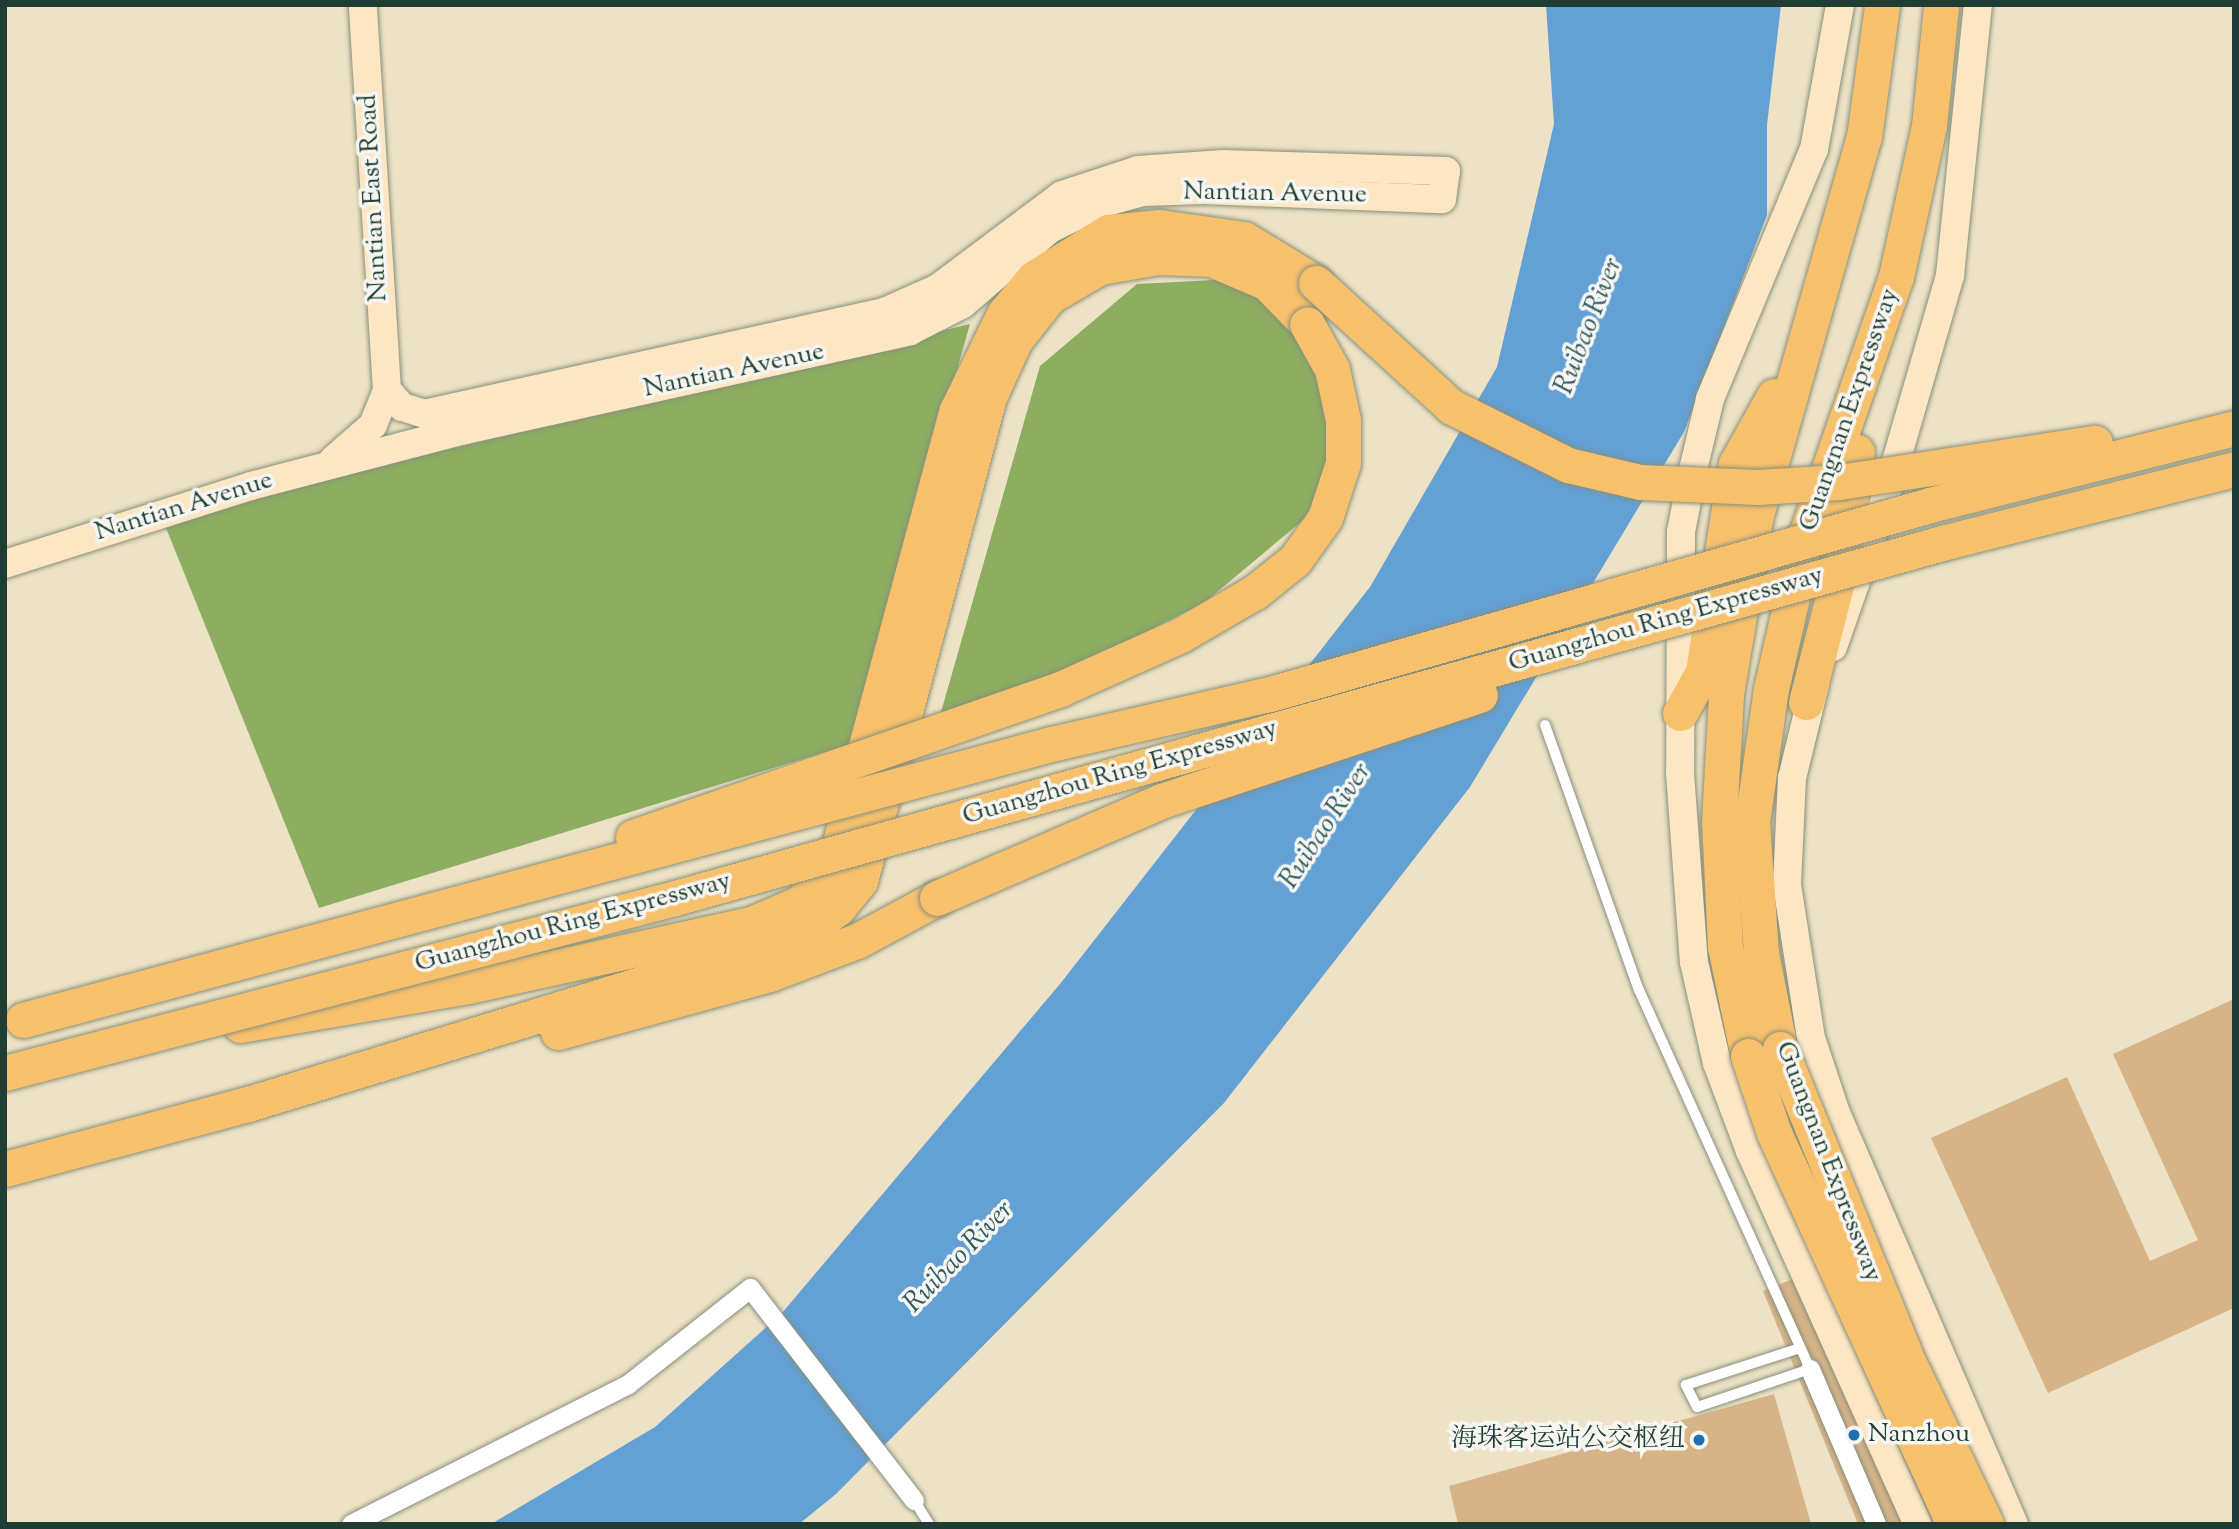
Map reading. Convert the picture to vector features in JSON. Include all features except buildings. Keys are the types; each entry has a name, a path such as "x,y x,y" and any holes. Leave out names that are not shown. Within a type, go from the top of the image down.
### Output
{"highway":[{"name":"Guangnan Expressway","path":"1882,5 1864,137 1756,515 1726,694 1719,821 1725,947 1764,1052 1986,1524"},
{"name":"Guangnan Expressway","path":"1941,5 1914,204 1872,353 1807,531 1785,616 1752,821 1761,953 1764,1052 1774,1133 1954,1524"},
{"path":"5,1063 469,986 751,924 800,903 833,869 957,410 1004,314 1069,251 1108,232 1205,231 1244,239 1316,283 1452,407 1568,465 1640,482 1758,487 1839,482 2234,426"},
{"path":"14,1022 689,820 1060,689 1181,635 1295,560 1325,519 1343,463 1343,420 1332,369 1307,324 1267,283 1211,259 1158,257 1100,267 1050,296 1015,340 989,397 860,880 838,908 800,935 248,1104"},
{"path":"1680,713 1703,672 1736,464 1804,345"},
{"path":"1806,702 1844,554 1872,353"},
{"name":"Guangzhou Ring Expressway","path":"14,1022 1038,748 1270,694 1930,505 2234,426"},
{"name":"Guangzhou Ring Expressway","path":"5,1073 675,898 1946,542 2234,469"},
{"path":"5,1169 248,1104 666,1006 857,941 937,898 1161,801 1946,542"}],"main road":[{"name":"Nantian East Road","path":"363,5 387,390"},
{"path":"1840,5 1814,149 1710,399 1696,458 1681,532 1680,713 1694,962 1717,1063 1750,1151 1918,1524"},
{"path":"1978,5 1950,275 1861,574 1806,702 1792,778 1787,885 1811,1038 1836,1113 2014,1524"},
{"name":"Nantian Avenue","path":"5,564 321,467 910,331 963,304 1050,229 1143,192 1442,200 1446,171 1223,164 1138,170 1062,195 938,288 884,312 425,414 402,407 387,390"},
{"path":"321,467 373,425 387,390"}],"street":[{"path":"351,1524 628,1384 750,1288 914,1500"},
{"path":"1810,1369 1876,1524"}],"lane":[{"path":"1545,725 1639,990 1810,1369 1698,1406 1686,1385 1800,1348"},
{"path":"914,1500 929,1524"}],"green space":[{"path":"1234,279 1281,313 1323,372 1334,444 1307,517 1205,602 1092,659 939,719 1040,366 1137,284"},
{"path":"970,324 851,744 319,908 166,528 250,497"}],"water":[{"name":"Ruibao River","path":"1546,5 1781,5 1767,125 1767,215 1684,432 1470,787 1224,1103 836,1494 799,1524 491,1524 655,1427 782,1313 1060,984 1370,587 1497,367 1554,124"}],"place":[{"name":"Nanzhou","path":"1854,1435"},
{"name":"海珠客运站公交枢纽","path":"1699,1440"}]}
